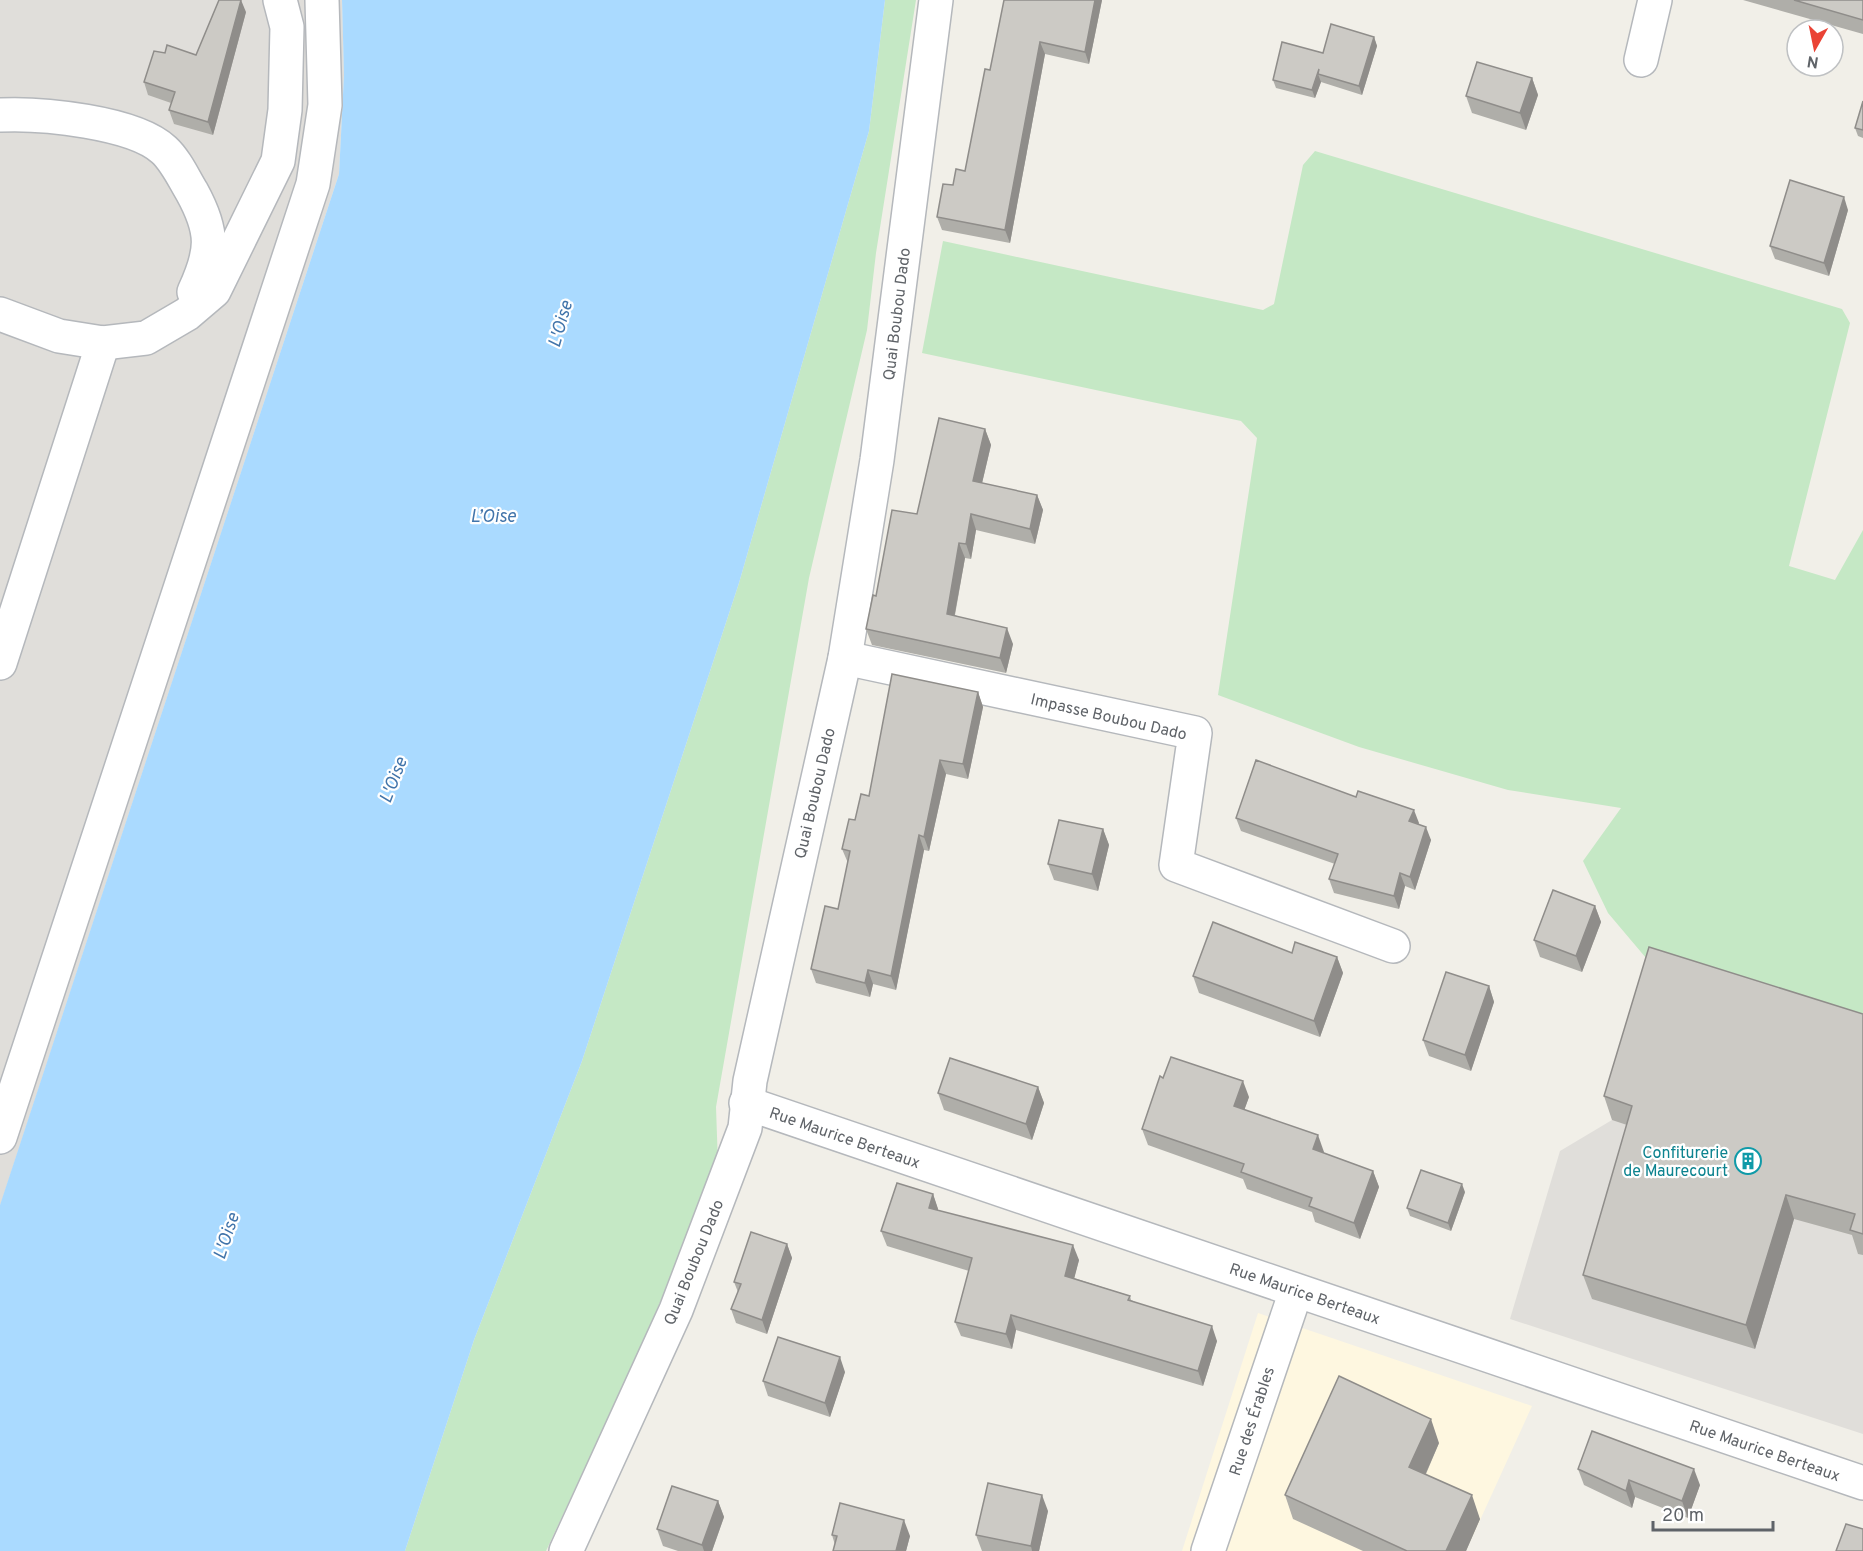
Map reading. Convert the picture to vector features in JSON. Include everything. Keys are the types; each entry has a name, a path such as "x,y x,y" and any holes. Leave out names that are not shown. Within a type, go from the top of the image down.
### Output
{"street":[{"path":"0,314 59,336 103,343 146,338 179,319 214,291 278,161 285,110 288,27 280,0"},
{"path":"0,1137 312,184 325,105 322,0"},
{"name":"Quai Boubou Dado","path":"566,1551 676,1310 745,1128 746,1104 845,658 877,460 936,0"},
{"path":"1641,60 1655,0"},
{"path":"0,115 34,113 97,124 150,140 165,151 200,206 210,236 209,257 179,319"},
{"path":"0,663 103,343"},
{"name":"Impasse Boubou Dado","path":"845,658 1195,733 1176,865 1393,946"},
{"name":"Rue Maurice Berteaux","path":"746,1104 1863,1483"},
{"name":"Rue des Érables","path":"1208,1551 1296,1291"}],"shaded area":[{"path":"0,0 342,0 344,75 339,174 0,1206"},
{"path":"1863,1036 1863,1434 1510,1319 1560,1151 1612,1120"},
{"path":"1258,1313 1532,1406 1466,1551 1182,1551"}],"green space":[{"path":"885,0 916,0 876,253 867,330 809,578 716,1107 718,1165 636,1359 546,1551 405,1551 474,1340 582,1061 739,583 869,131"},
{"path":"1315,151 1842,309 1850,323 1789,566 1835,580 1863,530 1863,1036 1657,971 1608,913 1583,861 1621,808 1508,790 1359,747 1218,695 1257,438 1241,421 922,353 943,241 1263,310 1274,304 1303,165"}],"water":[{"name":"L’Oise","path":"342,0 885,0 869,131 739,583 582,1061 474,1340 405,1551 0,1551 0,1205 339,174 344,75"}],"building":[{"path":"219,0 241,0 208,122 169,110 175,92 144,82 154,51 165,53 167,45 196,55"},
{"path":"1004,0 1095,0 1085,52 1040,42 1005,230 937,217 943,184 953,185 956,169 965,171 985,69 990,70"},
{"path":"1794,0 1863,0 1863,20"},
{"path":"1331,24 1374,37 1359,86 1318,74 1319,69 1312,90 1273,80 1282,42 1323,53"},
{"path":"1477,62 1532,78 1520,113 1466,96"},
{"path":"1863,101 1863,130 1855,128"},
{"path":"1790,180 1844,197 1824,263 1770,246"},
{"path":"939,418 985,429 973,481 1037,495 1030,529 971,514 966,544 959,543 947,614 1007,628 1000,658 866,629 873,595 876,596 892,510 917,514"},
{"path":"892,674 978,692 963,764 940,760 924,837 919,835 891,976 868,970 865,983 811,969 825,906 838,909 850,851 842,849 849,819 855,820 861,794 869,796"},
{"path":"1256,760 1356,797 1358,791 1414,810 1409,821 1426,827 1410,877 1400,873 1394,896 1329,879 1338,854 1236,818"},
{"path":"1059,820 1103,829 1092,874 1048,864"},
{"path":"1553,890 1595,906 1576,956 1534,940"},
{"path":"1213,922 1292,953 1295,942 1337,957 1314,1021 1193,976"},
{"name":"Confiturerie de Maurecourt","path":"1649,947 1863,1014 1863,1234 1850,1230 1855,1214 1786,1195 1746,1325 1583,1275 1632,1106 1604,1096"},
{"path":"1446,972 1489,986 1465,1055 1423,1040"},
{"path":"1171,1057 1243,1081 1234,1106 1318,1135 1313,1149 1373,1171 1354,1223 1309,1206 1312,1198 1241,1172 1244,1164 1142,1129 1160,1076 1163,1078"},
{"path":"950,1058 1038,1087 1026,1124 938,1093"},
{"path":"1421,1170 1462,1184 1448,1223 1407,1208"},
{"path":"897,1183 933,1194 929,1208 1073,1245 1065,1276 1130,1296 1128,1300 1212,1326 1198,1371 1011,1315 1006,1334 955,1322 972,1258 881,1231"},
{"path":"751,1232 787,1244 762,1320 731,1309 741,1284 734,1282"},
{"path":"778,1337 840,1357 825,1403 763,1381"},
{"path":"1339,1376 1431,1419 1409,1467 1472,1495 1446,1551 1407,1551 1285,1495"},
{"path":"1592,1431 1694,1469 1682,1501 1629,1480 1626,1491 1578,1469"},
{"path":"988,1483 1042,1495 1031,1546 976,1535"},
{"path":"672,1486 718,1501 702,1545 657,1529"},
{"path":"840,1503 904,1520 896,1551 833,1551 837,1536 832,1535"},
{"path":"1846,1524 1863,1529 1863,1551 1836,1551"}],"place":[{"name":"Confiturerie de Maurecourt","path":"1748,1161"}],"water label":[{"name":"L'Oise","path":"560,324"},
{"name":"L'Oise","path":"393,780"},
{"name":"L'Oise","path":"226,1236"}]}
